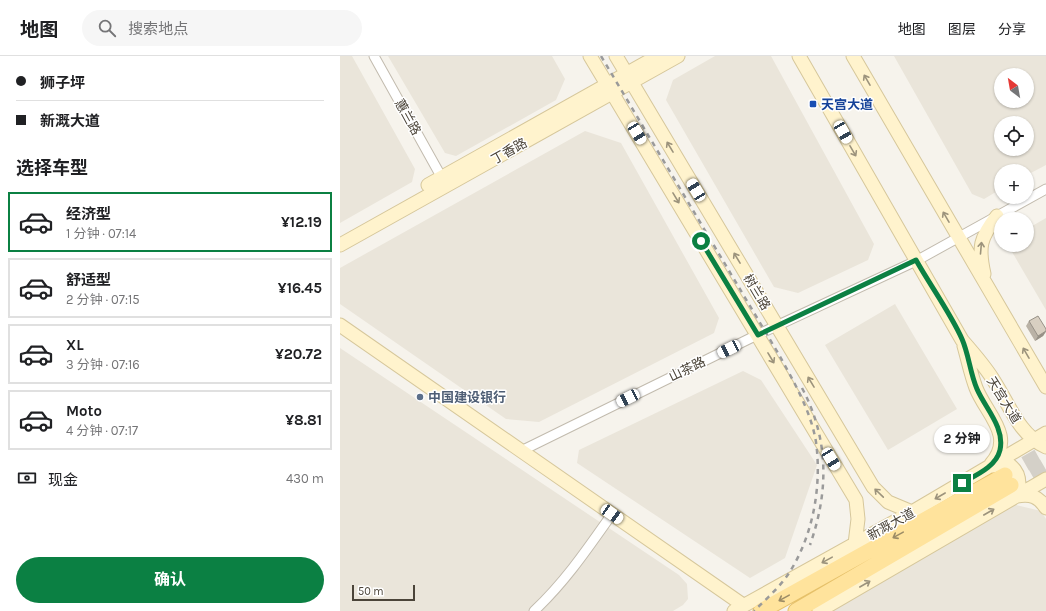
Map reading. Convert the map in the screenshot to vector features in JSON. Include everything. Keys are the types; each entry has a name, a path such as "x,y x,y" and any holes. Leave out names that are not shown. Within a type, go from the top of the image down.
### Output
{"main road":[{"name":"新溉大道","path":"761,611 1011,485"},
{"name":"新溉大道","path":"796,611 1011,485"}],"street":[{"name":"蕙兰路","path":"374,56 442,178"},
{"path":"590,56 856,500 858,519 854,544"},
{"name":"树兰路","path":"616,56 873,487 888,502 912,512"},
{"name":"丁香路","path":"629,78 658,56"},
{"name":"丁香路","path":"340,245 629,78 678,56"},
{"name":"天宫大道","path":"799,56 962,340 994,380 1022,429 1034,441 1046,447"},
{"path":"853,56 1046,386"},
{"name":"丁香路","path":"340,235 442,178 610,89"},
{"name":"山茶路","path":"1004,212 1046,189"},
{"name":"山茶路","path":"521,451 758,335 916,260 994,218"},
{"path":"986,285 980,258 981,246 984,234 994,220"},
{"path":"340,325 612,514 738,608"},
{"path":"962,340 976,389 995,422 1000,436 1000,451 988,468"},
{"name":"新溉大道","path":"738,608 912,512 1046,433"},
{"path":"988,468 1007,463 1014,468 1019,477 1020,486 1011,485"},
{"name":"新溉大道","path":"819,611 1011,485 1046,479"},
{"path":"1011,485 1039,498 1046,508"},
{"path":"534,611 550,596 577,564 612,514"}],"shaded area":[{"path":"340,56 352,56 415,169 412,182 340,223"},
{"path":"388,56 552,56 565,79 556,100 456,156 445,153"},
{"path":"715,56 771,56 874,244 868,260 798,293 774,287 666,100 673,80"},
{"path":"894,56 1046,56 1046,165 1034,171 1034,164 994,164 994,193 984,199 972,194"},
{"path":"585,131 621,143 719,318 714,333 539,422 506,419 340,304 340,268"},
{"path":"1046,218 1046,310 1012,252 1034,252 1034,225"},
{"path":"895,304 957,409 888,450 825,345"},
{"path":"340,348 679,575 687,584 688,599 683,605 673,611 340,611"},
{"path":"743,371 761,380 817,465 785,558 750,578 577,463 579,450"},
{"path":"1012,504 1041,511 1046,519 1046,611 829,611"}],"building":[{"path":"1038,316 1046,331 1038,336 1029,321"}],"tunnel":[{"path":"1005,475 1046,452"},
{"path":"1011,485 1046,465"}],"railway":[{"path":"601,56 790,374 806,407 814,430 818,459 818,476 814,510 810,527 797,559 789,573 777,588 754,611"},
{"path":"802,388 811,407 817,426 823,465 821,505 810,545"}],"place":[{"name":"天宫大道","path":"813,104"},
{"name":"中国建设银行","path":"420,397"}],"route":[{"path":"701,241 758,335 916,260 962,340 976,389 995,422 1000,436 1000,451 997,457 988,468 962,483"}]}
